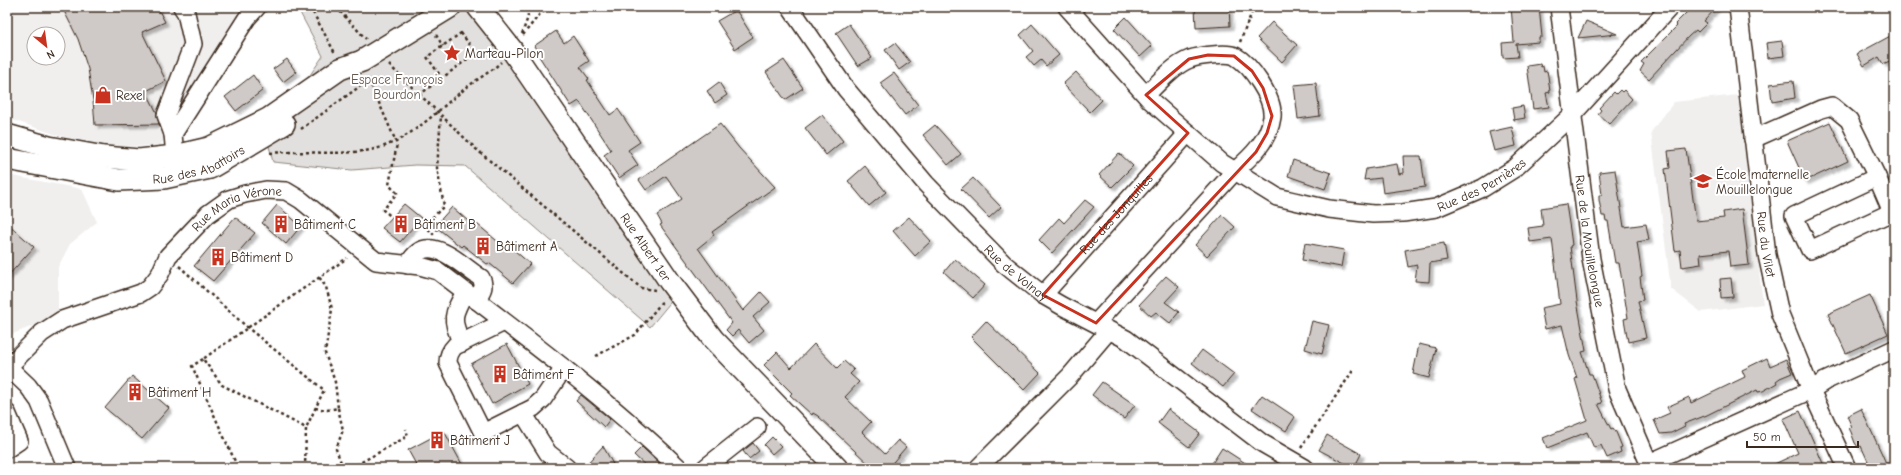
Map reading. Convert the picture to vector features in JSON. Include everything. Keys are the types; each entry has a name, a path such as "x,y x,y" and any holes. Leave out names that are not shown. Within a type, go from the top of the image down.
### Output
{"main road":[{"path":"7,135 50,147 104,157 139,160 175,156 209,148 268,119 340,69 374,64 450,7"},
{"name":"Rue Albert 1er","path":"478,7 512,50 670,282 708,333 837,468"},
{"name":"Rue des Abattoirs","path":"7,159 119,180 164,178 210,168 278,129 345,79 374,64"}],"street":[{"path":"175,156 173,134 166,115 193,44 186,13 182,7"},
{"path":"173,134 247,18 257,7"},
{"name":"Rue de Volnay","path":"790,7 846,89 926,184 1004,264 1043,295 1101,326 1147,354 1262,443 1299,464"},
{"name":"Rue des Perrières","path":"1067,7 1146,95 1222,163 1277,197 1329,209 1373,214 1403,213 1436,208 1483,188 1515,168 1572,114 1670,7"},
{"name":"Rue de la Mouillelongue","path":"1559,7 1591,259 1618,389 1650,465"},
{"name":"Rue du Vilet","path":"1738,7 1767,255 1780,314 1811,390 1847,468"},
{"path":"978,468 1070,376 1104,336 1101,326 1236,171 1256,152 1267,133 1272,116 1263,88 1252,71 1234,56 1208,55 1189,59 1170,72 1146,95"},
{"path":"1753,139 1821,109 1832,106 1849,120 1893,212 1810,250 1794,216 1876,177"},
{"name":"Rue des Jonquilles","path":"1043,295 1188,133"},
{"name":"Rue Maria Vérone","path":"9,372 42,333 62,320 141,293 150,287 160,274 168,256 208,214 229,199 266,190 286,191 301,200 359,249 376,261 438,271 564,368 650,440 679,468"},
{"path":"462,343 454,327 453,318 455,308 470,296"},
{"path":"504,322 462,343 450,351 448,363 482,433 523,413 544,400 564,368"},
{"path":"1650,465 1811,390 1825,381 1893,352"},
{"path":"9,372 39,402 68,468"},
{"path":"7,412 20,441 7,449"},
{"path":"523,413 548,453 567,468"},
{"path":"704,468 757,427"}],"path":[{"path":"310,7 336,54"},
{"path":"336,7 368,40 397,144 389,185 397,192 383,210 392,218"},
{"path":"273,148 268,152 294,151 335,154 372,150 396,141 415,130 465,88 499,64 540,15 550,7"},
{"path":"1234,56 1254,7"},
{"path":"419,95 476,53 461,33 427,57 442,78"},
{"path":"374,64 419,95 476,149 641,288 657,291"},
{"path":"297,131 374,64"},
{"path":"438,228 433,234 425,226 444,206 437,168 441,116"},
{"path":"238,468 192,366 359,249"},
{"path":"168,256 248,328 324,390 306,428 305,468"},
{"path":"319,277 326,287 332,309 325,353 335,382 338,408 343,430 336,449 343,468"},
{"path":"596,356 635,335 657,307"},
{"path":"203,359 222,385 306,428"},
{"path":"1299,464 1354,369"},
{"path":"315,408 327,410 338,408"},
{"path":"351,468 408,436 406,429"}],"highlighted area":[{"path":"1208,55 1234,56 1252,71 1263,88 1272,116 1267,133 1256,152 1096,323 1043,295 1188,133 1146,95 1189,59"}],"shaded area":[{"path":"7,7 230,7 240,16 160,146 108,147 57,135 7,118"},
{"name":"École maternelle Mouillelongue","path":"1738,95 1763,304 1701,312 1671,289 1651,132 1674,102"},
{"path":"7,175 82,189 97,222 70,244 58,267 58,312 35,325 13,334 7,329"}],"green space":[{"name":"Espace François Bourdon","path":"297,7 466,7 505,54 674,298 650,327 465,166 415,165 352,170 273,162 267,138 323,56"}],"building":[{"path":"62,7 157,7 165,22 142,32 166,81 146,91 157,113 159,124 95,125 88,69 78,39"},
{"path":"1195,7 1229,7 1230,26 1196,28"},
{"path":"1511,7 1539,7 1542,37 1539,37 1539,42 1516,44 1518,57 1503,58 1502,43 1514,42"},
{"path":"1692,7 1717,7 1704,21 1707,23 1698,32 1696,30 1689,36 1649,79 1640,71 1644,64 1641,62 1677,26 1675,24"},
{"path":"736,10 753,37 735,49 717,21"},
{"path":"1126,17 1152,46 1140,57 1114,29"},
{"path":"1586,21 1617,34 1578,38"},
{"path":"1272,22 1297,45 1282,62 1257,38"},
{"path":"849,24 872,58 858,66 836,33"},
{"path":"1032,24 1059,55 1046,66 1041,60 1034,66 1026,57 1033,51 1020,35"},
{"path":"556,31 564,43 573,36 589,61 580,67 589,79 587,80 610,115 618,109 640,142 628,150 638,165 619,178 604,155 611,150 579,101 571,106 535,50 536,49 534,46"},
{"path":"1894,34 1894,59 1883,64 1879,57 1864,66 1857,54"},
{"path":"1782,41 1784,56 1768,58 1766,43"},
{"path":"895,43 910,62 899,70 885,50"},
{"path":"287,59 296,72 283,82 273,69"},
{"path":"784,60 803,88 785,100 766,72"},
{"path":"1540,64 1541,67 1543,66 1544,72 1547,71 1550,92 1546,93 1549,107 1533,109 1527,66"},
{"path":"1076,72 1102,100 1090,112 1063,84"},
{"path":"894,73 918,105 905,115 880,83"},
{"path":"253,75 263,90 236,111 225,97"},
{"path":"1793,81 1795,98 1772,102 1770,84"},
{"path":"719,82 727,95 715,103 707,91"},
{"path":"1316,83 1320,116 1298,119 1294,85"},
{"path":"1620,90 1622,92 1624,90 1632,99 1609,124 1598,114 1601,110 1599,108 1614,92 1616,94"},
{"path":"1523,106 1525,118 1514,120 1512,108"},
{"path":"822,115 843,141 826,155 805,128"},
{"path":"1830,122 1848,161 1805,181 1787,141"},
{"path":"720,124 739,148 775,187 712,232 714,235 698,248 743,311 761,292 770,302 753,317 764,330 749,343 738,330 732,336 726,330 732,323 660,225 662,224 657,215 682,199 666,176 646,190 639,180"},
{"path":"935,125 961,154 948,165 923,135"},
{"path":"1512,127 1516,146 1494,151 1489,132"},
{"path":"1686,149 1696,221 1724,218 1723,212 1742,209 1749,265 1730,267 1728,251 1700,254 1701,264 1682,267 1680,250 1675,251 1665,169 1670,168 1668,151"},
{"path":"1119,153 1133,166 1112,187 1099,175"},
{"path":"1403,156 1421,156 1425,187 1383,193 1381,178 1364,180 1366,169 1397,164 1399,174 1404,173"},
{"path":"1293,160 1331,173 1325,189 1288,176"},
{"path":"865,166 886,192 869,206 848,181"},
{"path":"1615,170 1624,227 1646,224 1649,240 1637,242 1642,276 1640,277 1643,300 1638,301 1646,338 1628,342 1624,319 1628,318 1619,263 1615,263 1608,221 1606,221 1605,216 1602,216 1599,200 1599,195 1602,195 1599,172"},
{"path":"973,178 1001,207 989,218 961,189"},
{"path":"1085,200 1094,207 1052,253 1039,240 1059,218 1064,223"},
{"name":"Bâtiment B","path":"404,204 421,218 400,242 382,228"},
{"path":"1566,204 1572,245 1570,246 1577,301 1586,351 1582,352 1589,374 1592,374 1602,403 1598,404 1611,429 1613,428 1616,432 1622,447 1620,448 1621,452 1607,458 1601,445 1594,448 1587,432 1547,448 1543,438 1587,420 1562,325 1545,329 1541,308 1560,304 1552,239 1530,242 1528,228 1543,226 1541,208"},
{"name":"Bâtiment C","path":"277,205 301,226 286,244 262,223"},
{"name":"Bâtiment A","path":"452,207 475,227 477,224 503,246 506,243 530,264 513,283 489,263 487,264 463,245 461,247 435,226"},
{"path":"1222,215 1235,227 1207,256 1195,245"},
{"name":"Bâtiment D","path":"235,217 255,233 213,281 194,266"},
{"path":"909,217 931,241 915,256 893,231"},
{"path":"7,223 34,247 7,277"},
{"path":"1305,243 1344,250 1341,267 1302,260"},
{"path":"1444,243 1447,260 1430,263 1429,282 1415,281 1417,265 1408,267 1405,250"},
{"path":"955,259 985,285 973,298 944,272"},
{"path":"1166,276 1179,287 1165,302 1179,312 1170,323 1156,312 1151,316 1139,305"},
{"path":"1731,278 1733,297 1721,298 1720,279"},
{"path":"1870,295 1888,334 1846,353 1828,314"},
{"path":"986,321 1040,373 1024,390 971,337"},
{"path":"1312,321 1329,325 1322,354 1305,349"},
{"name":"Bâtiment F","path":"507,344 528,384 492,404 471,364"},
{"path":"814,344 837,368 844,361 854,370 850,374 859,382 845,397 871,422 862,432 885,454 898,440 906,447 888,468 873,468 818,416 813,413 812,415 790,395 792,393 764,365 777,352 791,368"},
{"path":"1419,344 1436,348 1429,378 1413,374"},
{"path":"1202,350 1234,374 1223,387 1192,363"},
{"path":"1767,358 1770,366 1786,359 1792,373 1780,378 1776,381 1777,383 1763,391 1758,392 1757,390 1707,415 1684,424 1685,426 1671,433 1660,434 1654,420 1670,413 1667,407 1689,397 1691,403 1745,377 1742,370"},
{"name":"Bâtiment H","path":"132,376 169,408 142,439 105,408"},
{"path":"1102,382 1135,405 1124,419 1092,395"},
{"path":"581,395 610,419 604,427 576,401"},
{"path":"1262,395 1295,417 1286,431 1252,409"},
{"path":"1168,409 1200,433 1189,447 1158,423"},
{"path":"1861,409 1888,468 1871,468 1861,446 1858,447 1855,443 1849,428 1852,427 1847,416"},
{"path":"1800,411 1825,468 1766,468 1798,453 1783,419"},
{"name":"Bâtiment J","path":"444,431 464,468 418,468 408,450"},
{"path":"1327,435 1361,454 1354,468 1319,450"},
{"path":"772,437 781,446 772,454 764,445"},
{"path":"753,443 759,451 749,459 743,451"},
{"path":"603,446 615,468 583,468"},
{"path":"642,447 664,468 648,468 634,455"},
{"path":"1222,448 1253,468 1209,468"}],"place":[{"name":"Marteau-Pilon","path":"452,53"},
{"name":"Rexel","path":"103,95"},
{"name":"École maternelle Mouillelongue","path":"1703,181"},
{"name":"Bâtiment C","path":"281,224"},
{"name":"Bâtiment B","path":"401,224"},
{"name":"Bâtiment A","path":"483,246"},
{"name":"Bâtiment D","path":"218,257"},
{"name":"Bâtiment F","path":"500,374"},
{"name":"Bâtiment H","path":"135,392"},
{"name":"Bâtiment J","path":"437,440"}]}
